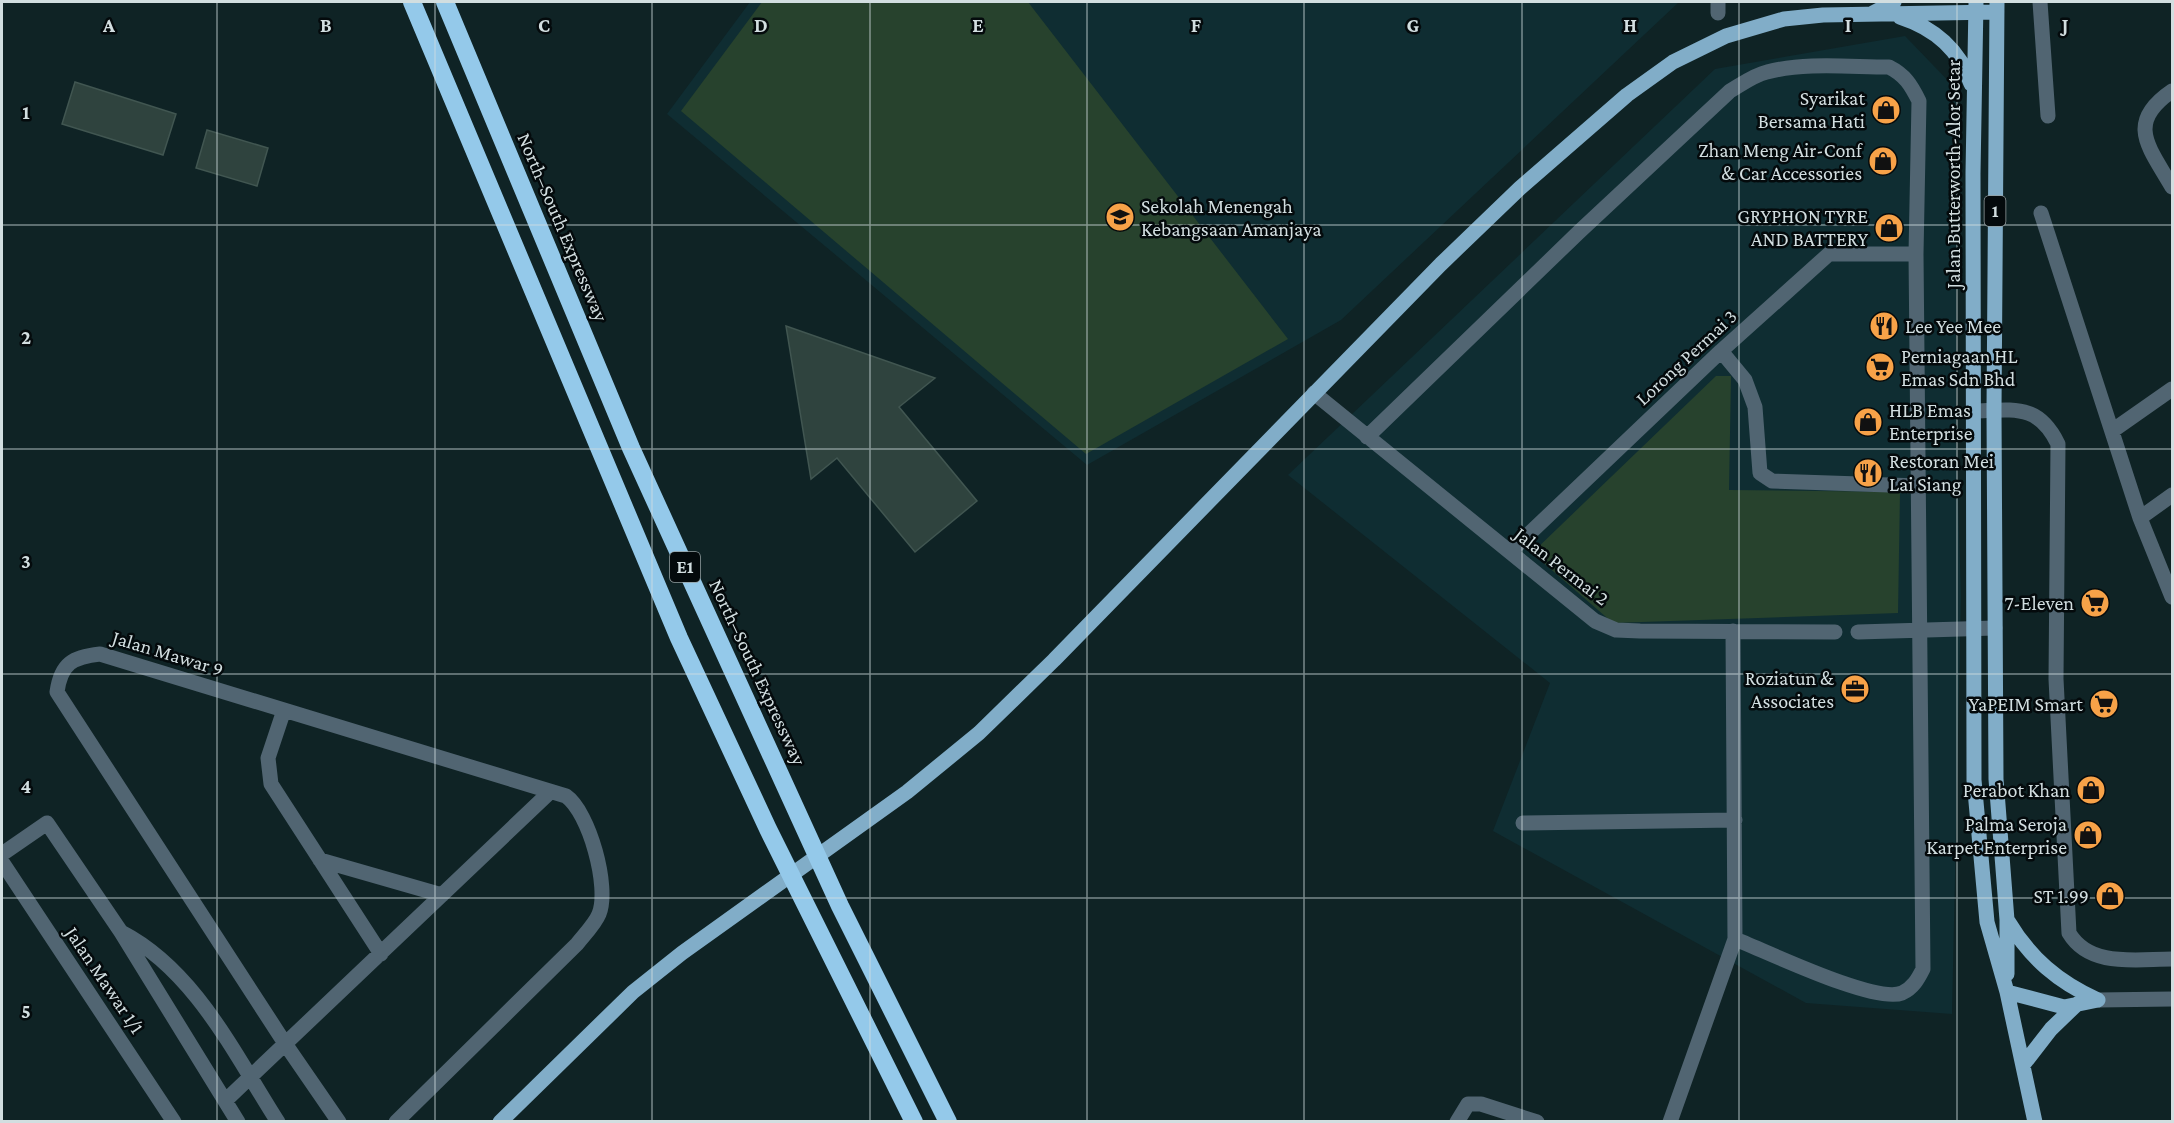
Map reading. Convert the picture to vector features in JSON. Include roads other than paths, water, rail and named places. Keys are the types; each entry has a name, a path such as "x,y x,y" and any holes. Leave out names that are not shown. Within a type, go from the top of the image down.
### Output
{"highway":[{"name":"E1","path":"412,2 679,638 773,839 914,1122"},
{"name":"North–South Expressway","path":"445,2 631,448 840,906 948,1122"}],"main road":[{"path":"1870,15 1894,2"},
{"name":"Jalan Butterworth-Alor Setar","path":"1976,7 1973,411 1974,780 1987,922 2007,992 2035,1122"},
{"path":"500,1122 595,1027 682,953 933,772 979,733 1054,660 1314,393 1521,188 1627,94 1673,62 1726,36 1784,19 1997,7"},
{"name":"Jalan Butterworth-Alor Setar","path":"1997,7 1994,411 1996,779 2007,920 2007,992"},
{"path":"1870,15 1901,18 1930,30 1953,51 1963,64 1974,93"},
{"path":"2007,920 2024,946 2045,969 2061,981 2098,1000"},
{"path":"2007,992 2064,1007 2098,1000"},
{"path":"2023,1065 2051,1029 2077,1004"}],"street":[{"path":"2040,2 2048,116"},
{"path":"1367,437 1580,231 1730,91 1767,72 1888,67 1900,72 1911,85 1918,101 1917,254 1923,969 1916,983 1901,994 1881,994 1857,988 1735,939"},
{"path":"2172,91 2149,111 2145,133 2153,155 2172,187"},
{"path":"2041,213 2140,519 2172,597"},
{"name":"Lorong Permai 3","path":"1510,552 1721,351 1829,254 1917,254"},
{"path":"1721,351 1745,380 1755,407 1760,473 1772,481 1919,486"},
{"path":"2112,431 2172,389"},
{"name":"Jalan Permai 2","path":"1314,393 1595,621 1616,630 1835,632"},
{"path":"1973,411 2034,413 2050,427 2058,444 2056,679 2069,933 2077,946 2087,953 2108,959 2172,959"},
{"path":"2140,519 2172,495"},
{"path":"1858,632 1995,628"},
{"path":"1670,1122 1735,939 1733,631"},
{"name":"Jalan Mawar 9","path":"286,1045 57,692 59,677 69,662 83,656 100,654 550,792 575,802 584,819 604,888 599,914 577,945 396,1122"},
{"path":"285,710 268,758 271,784 381,954"},
{"path":"225,1101 251,1079 550,792"},
{"path":"1523,823 1735,820"},
{"path":"2,854 47,824 121,932 238,1122"},
{"path":"320,860 442,895"},
{"name":"Jalan Mawar 1/1","path":"2,862 174,1122"},
{"path":"121,932 141,942 164,961 187,986 278,1122"},
{"path":"2098,1000 2172,999"},
{"path":"286,1045 339,1122"},
{"path":"1457,1122 1468,1104 1481,1104 1538,1122"}],"place":[{"name":"Syarikat Bersama Hati","path":"1886,110"},
{"name":"Zhan Meng Air-Conf & Car Accessories","path":"1883,161"},
{"name":"Sekolah Menengah Kebangsaan Amanjaya","path":"1120,217"},
{"name":"GRYPHON TYRE AND BATTERY","path":"1889,228"},
{"name":"Lee Yee Mee","path":"1884,326"},
{"name":"Perniagaan HL Emas Sdn Bhd","path":"1880,367"},
{"name":"HLB Emas Enterprise","path":"1868,422"},
{"name":"Restoran Mei Lai Siang","path":"1868,473"},
{"name":"7-Eleven","path":"2095,603"},
{"name":"Roziatun & Associates","path":"1855,689"},
{"name":"YaPEIM Smart","path":"2104,704"},
{"name":"Perabot Khan","path":"2091,790"},
{"name":"Palma Seroja Karpet Enterprise","path":"2088,835"},
{"name":"ST 1.99","path":"2110,896"}]}
